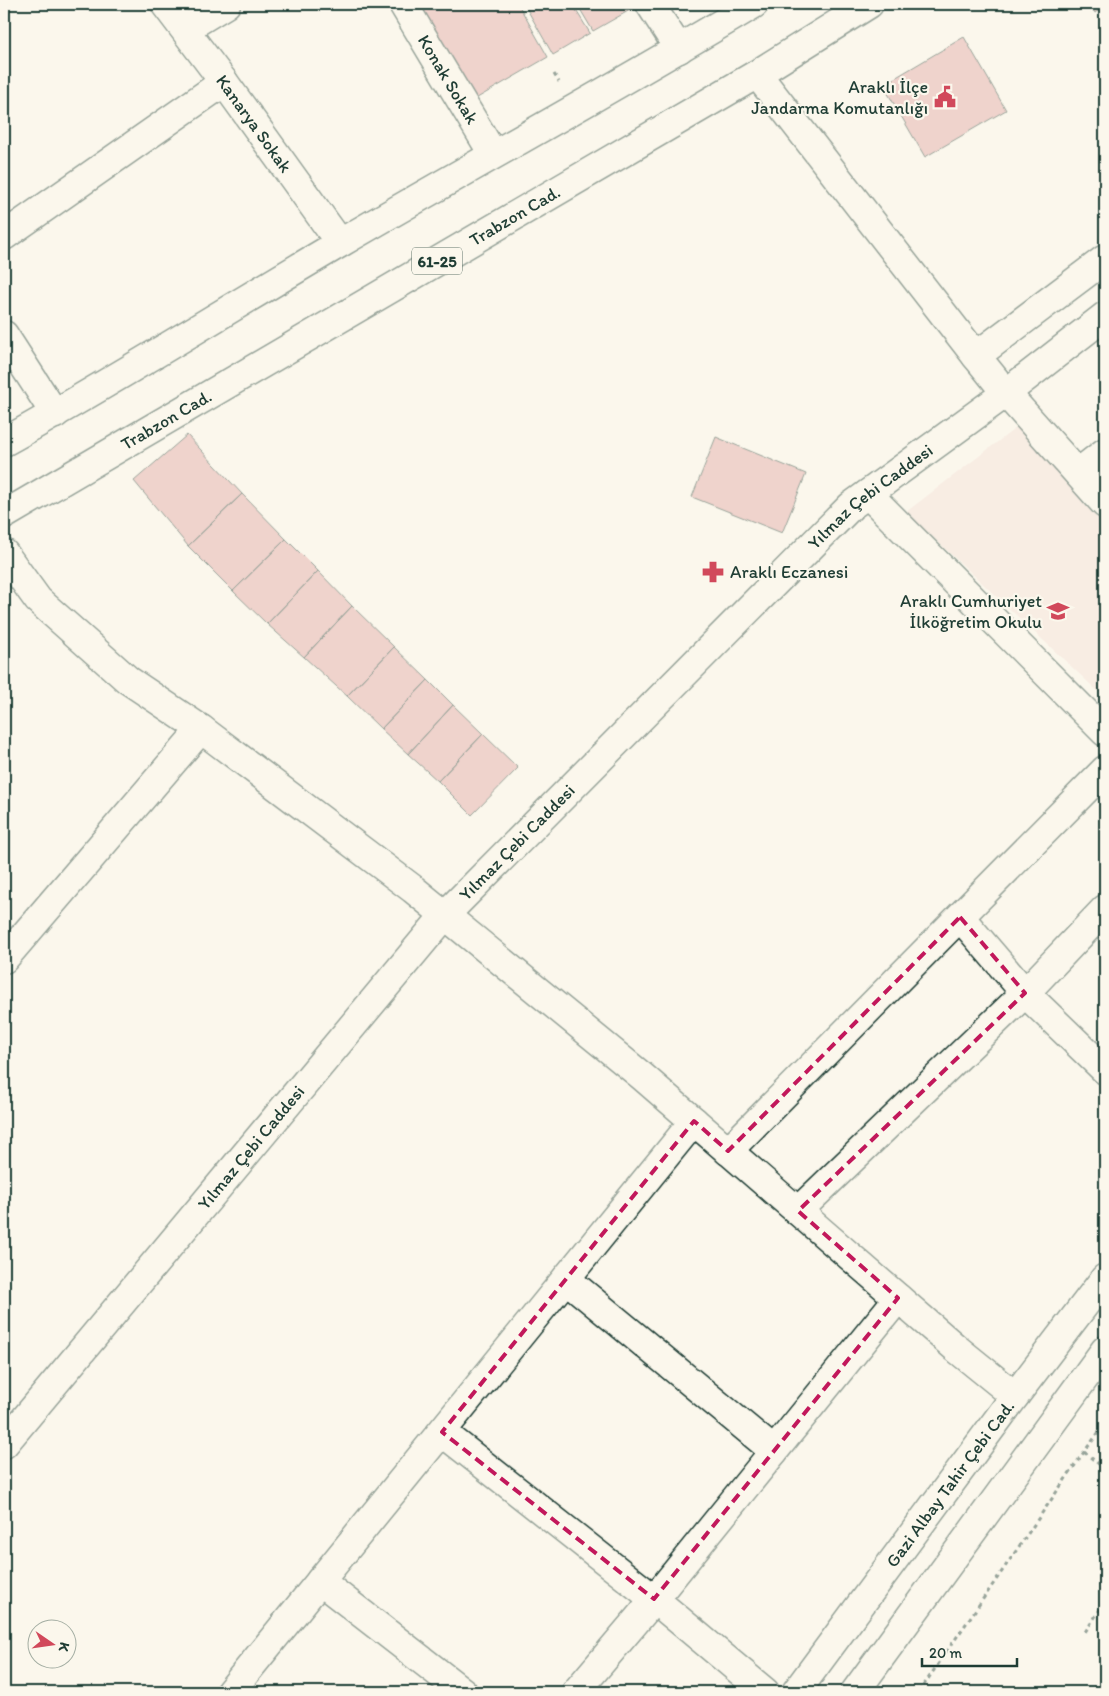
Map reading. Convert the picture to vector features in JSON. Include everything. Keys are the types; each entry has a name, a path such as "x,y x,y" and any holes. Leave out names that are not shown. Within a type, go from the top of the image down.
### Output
{"street":[{"name":"Kanarya Sokak","path":"165,4 224,82 340,243"},
{"path":"185,29 226,4"},
{"name":"Konak Sokak","path":"403,4 493,154"},
{"path":"650,4 678,49"},
{"path":"4,442 55,414 340,243 754,4"},
{"name":"Trabzon Cad.","path":"4,515 757,74 869,4"},
{"path":"757,74 976,356 1006,393 1105,504"},
{"path":"4,236 224,82"},
{"path":"976,356 1105,259"},
{"name":"Yılmaz Çebi Caddesi","path":"4,1444 445,915 851,506 1006,393 1105,316"},
{"path":"4,335 55,414"},
{"path":"1078,473 1105,452"},
{"path":"868,494 1105,732"},
{"path":"4,553 38,600 128,680 201,729 413,888 643,1077 1014,1396"},
{"path":"4,959 201,729"},
{"path":"728,1150 1105,770"},
{"path":"798,1211 1025,993 1105,909"},
{"path":"960,917 1025,993 1105,1070"},
{"path":"230,1692 694,1121"},
{"name":"Gazi Albay Tahir Çebi Cad.","path":"796,1692 1014,1396 1105,1278"},
{"path":"566,1279 774,1451"},
{"path":"576,1692 654,1599 898,1298"},
{"path":"855,1692 1105,1350"},
{"path":"442,1432 654,1599 765,1692"},
{"path":"320,1581 463,1692"}],"path":[{"path":"919,1692 1105,1424"},
{"path":"1084,1452 1105,1469"},
{"path":"1085,1632 1105,1602"}],"highlighted area":[{"path":"960,917 1025,993 798,1211 898,1298 654,1599 442,1432 694,1121 728,1151"}],"shaded area":[{"name":"Araklı Cumhuriyet İlköğretim Okulu","path":"1021,424 1105,523 1105,698 906,512"}],"building":[{"path":"426,4 518,4 548,57 465,105 413,12"},
{"path":"524,4 572,4 590,33 553,55"},
{"path":"577,4 635,4 637,6 593,31"},
{"path":"1089,4 1105,4 1105,6 1095,13"},
{"name":"Araklı İlçe Jandarma Komutanlığı","path":"964,37 1006,110 925,157 883,85"},
{"path":"187,435 242,494 188,546 134,481"},
{"path":"716,437 806,474 782,533 692,497"},
{"path":"242,494 286,539 233,591 188,546"},
{"path":"286,539 318,571 267,624 233,591"},
{"path":"318,571 352,606 304,657 267,624"},
{"path":"352,606 394,647 347,696 304,657"},
{"path":"394,647 428,680 381,729 347,696"},
{"path":"428,680 453,705 408,754 381,729"},
{"path":"453,705 483,734 438,781 408,754"},
{"path":"483,734 518,768 472,815 438,781"}],"place":[{"name":"Araklı İlçe Jandarma Komutanlığı","path":"945,97"},
{"name":"Araklı Eczanesi","path":"713,572"},
{"name":"Araklı Cumhuriyet İlköğretim Okulu","path":"1058,611"}]}
